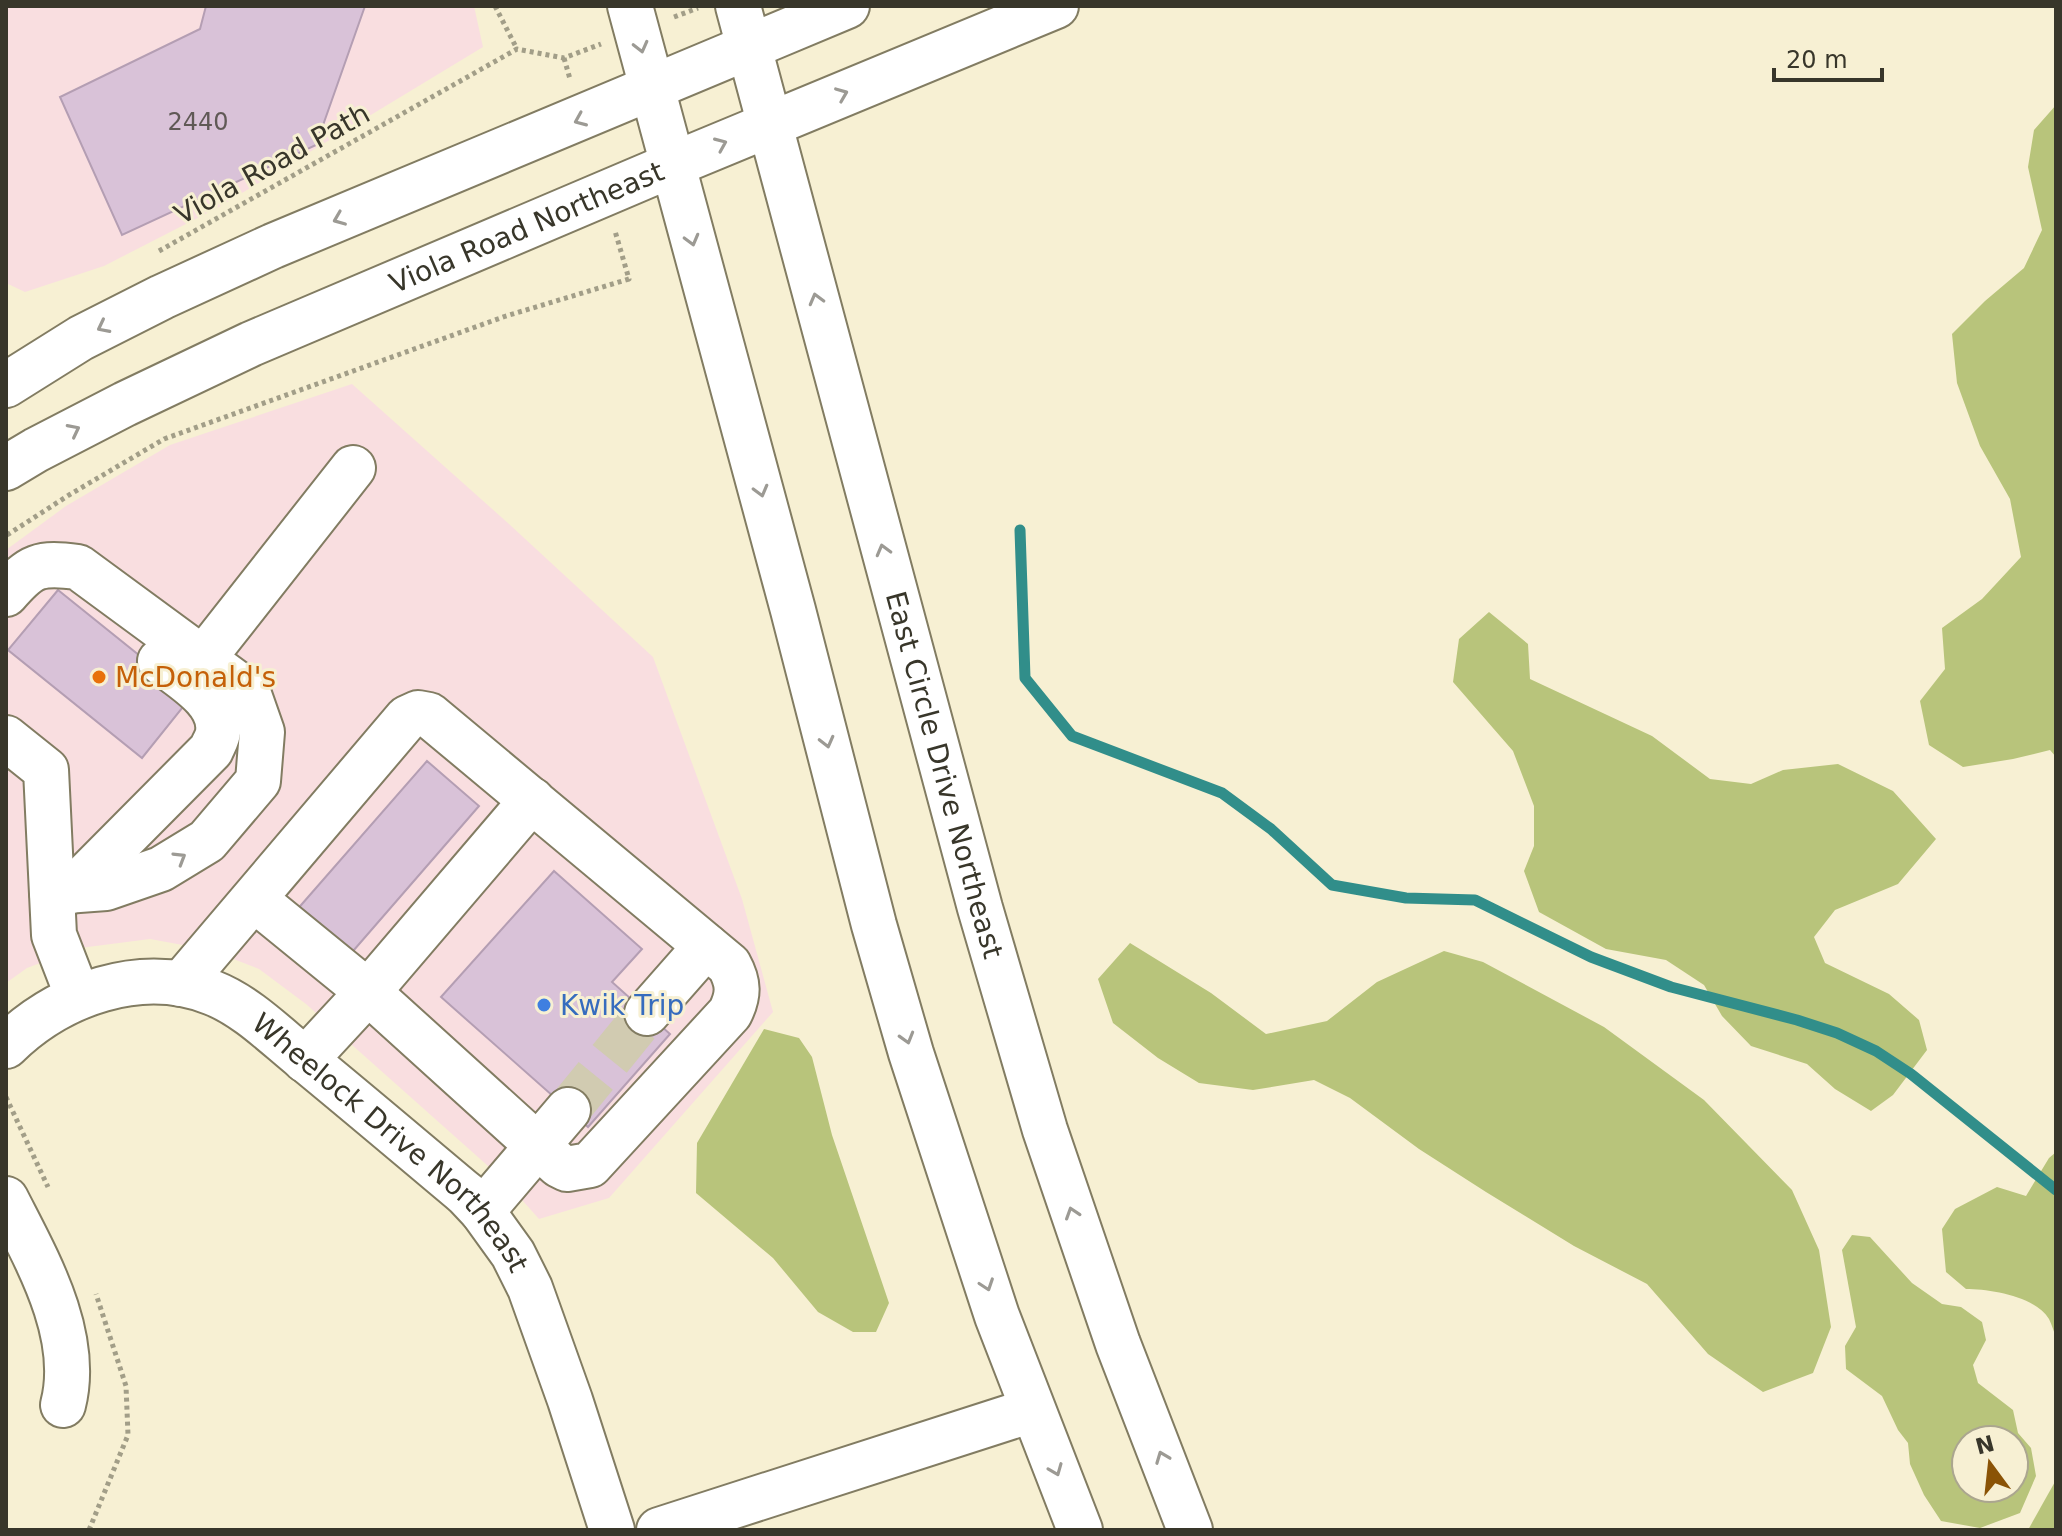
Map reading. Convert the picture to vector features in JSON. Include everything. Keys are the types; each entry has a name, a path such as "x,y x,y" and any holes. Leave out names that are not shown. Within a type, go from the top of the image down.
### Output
{"main road":[{"path":"630,6 902,1023 950,1176 1032,1410 1080,1530"},
{"name":"East Circle Drive Northeast","path":"738,6 980,908 1045,1130 1118,1344 1190,1530"},
{"path":"6,385 81,338 273,246 847,6"},
{"name":"Viola Road Northeast","path":"6,468 125,404 251,344 770,123 1056,6"},
{"path":"202,660 353,468"},
{"path":"6,594 26,570 56,564 78,567 248,692 262,732 258,781 207,841 161,869 106,888 73,891"},
{"path":"70,566 83,599 204,697 214,711 218,732 211,750 73,891 54,935 78,997"},
{"path":"181,984 407,718 418,713 429,715 729,965 737,979 738,998 730,1013 590,1165 567,1169 536,1145 368,992 254,899"},
{"path":"6,738 46,770 73,891"},
{"path":"305,1060 368,992 532,800"},
{"path":"647,1013 706,946"},
{"name":"Wheelock Drive Northeast","path":"6,1046 44,1016 78,997 143,981 181,984 214,993 305,1060 466,1194 513,1254 530,1288 560,1370 612,1530"},
{"path":"482,1211 568,1110"},
{"path":"6,1199 20,1269 53,1305 69,1364 63,1405"},
{"path":"659,1530 1032,1410"}],"path":[{"path":"495,6 517,49 564,58"},
{"name":"Viola Road Path","path":"146,258 517,49"},
{"path":"6,536 164,439 506,316 629,279"}],"shaded area":[{"path":"6,6 474,6 483,47 219,207 104,266 25,292 6,283"},
{"path":"352,384 653,657 742,899 773,1012 609,1198 539,1219 506,1182 306,1004 259,969 210,950 150,939 80,948 27,968 6,983 6,550 66,506 170,445"}],"green space":[{"path":"2056,105 2056,757 2050,750 1963,767 1929,745 1920,701 1945,669 1942,628 1982,599 2021,557 2010,499 1980,446 1957,383 1952,334 2024,268 2042,230 2028,167 2034,130"},
{"path":"1489,612 1528,644 1530,679 1652,736 1710,779 1751,784 1783,770 1838,764 1893,791 1936,839 1898,884 1835,910 1814,937 1825,963 1889,994 1919,1020 1927,1050 1893,1095 1871,1111 1835,1089 1807,1064 1751,1046 1722,1016 1704,985 1666,960 1606,949 1539,912 1524,871 1534,846 1534,806 1513,751 1453,682 1459,639"},
{"path":"1130,943 1211,993 1266,1034 1327,1021 1377,982 1444,951 1483,962 1604,1027 1704,1100 1792,1190 1819,1250 1831,1327 1813,1373 1763,1392 1708,1354 1647,1284 1574,1246 1419,1149 1350,1098 1314,1080 1253,1090 1199,1083 1158,1058 1113,1023 1098,979"},
{"path":"764,1029 799,1038 812,1057 832,1135 889,1303 876,1332 853,1332 818,1312 773,1258 696,1193 697,1143"},
{"path":"2056,1152 2056,1338 2049,1319 2034,1305 1999,1292 1966,1289 1946,1272 1942,1229 1955,1209 1997,1187 2026,1196 2049,1158"},
{"path":"1852,1235 1870,1237 1912,1283 1942,1304 1961,1307 1982,1322 1986,1340 1973,1365 1978,1383 2013,1410 2016,1424 1950,1424 1950,1504 2024,1504 2020,1513 1980,1528 1941,1521 1924,1495 1910,1464 1908,1443 1898,1430 1882,1396 1846,1369 1845,1346 1856,1327 1842,1250"},
{"path":"2030,1447 2031,1448 2036,1476 2030,1490"},
{"path":"2056,1480 2056,1530 2028,1530"}],"building":[{"path":"206,6 365,6 316,145 122,235 60,97 200,29"},
{"path":"58,590 191,697 142,758 8,650"},
{"path":"427,761 479,806 347,958 295,912"},
{"name":"Kwik Trip","path":"554,871 642,949 612,982 670,1034 588,1127 441,997"}],"waterway":[{"path":"1020,530 1025,678 1072,736 1222,793 1271,829 1332,885 1406,898 1475,900 1591,957 1671,987 1837,1033 1876,1051 1911,1074 2056,1190"}],"tunnel":[{"path":"568,1110 647,1013"}],"place":[{"name":"McDonald's","path":"99,677"},
{"name":"Kwik Trip","path":"544,1005"}]}
